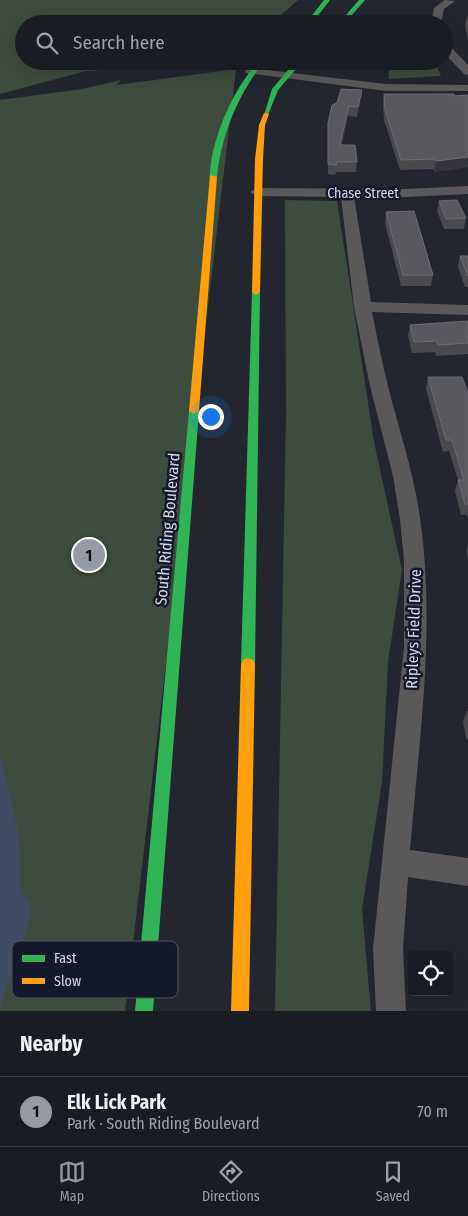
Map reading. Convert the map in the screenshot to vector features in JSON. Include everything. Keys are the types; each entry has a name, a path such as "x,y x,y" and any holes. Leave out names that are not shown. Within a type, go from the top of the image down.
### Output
{"street":[{"path":"315,15 327,0"},
{"path":"349,15 362,0"},
{"path":"438,15 439,8 450,1"},
{"path":"453,56 468,72"},
{"path":"240,1011 257,192 262,125 275,89 292,70"},
{"path":"250,71 350,86 389,89 468,88"},
{"name":"South Riding Boulevard","path":"150,941 215,159 222,126 238,90 250,71"},
{"name":"Chase Street","path":"257,192 405,193 468,190"},
{"name":"Ripleys Field Drive","path":"347,192 362,307 376,376 403,475 415,556 417,600 415,647 388,949 391,1011"},
{"path":"362,307 468,310"},
{"path":"395,861 468,872"},
{"name":"South Riding Boulevard","path":"144,1011 145,998"}],"green space":[{"path":"0,0 298,0 281,15 15,15 15,70 103,70 86,71 0,94"},
{"path":"236,70 133,941 12,941 12,998 127,998 125,1011 0,1011 0,100 82,89 121,80 116,85"},
{"path":"388,70 438,70 441,76 389,79"},
{"path":"285,200 337,201 374,442 402,570 388,662 382,782 362,909 371,1011 275,1011 286,414"}],"water":[{"path":"0,754 19,836 21,888 32,908 23,941 12,941 12,974 0,1008"}],"building":[{"path":"341,89 362,90 358,107 349,106 340,145 355,145 357,162 337,162 336,165 328,164 328,123 332,105 337,103"},
{"path":"384,94 468,95 468,157 436,161 435,159 401,160 385,110"},
{"path":"457,200 466,218 446,219 439,201"},
{"path":"414,211 433,275 403,275 386,212"},
{"path":"460,256 468,256 468,276"},
{"path":"468,321 468,343 438,345 437,341 414,342 410,325"},
{"path":"428,377 462,377 468,393 468,504 465,504 458,480 464,480 452,440 446,440"}],"traffic: fast":[{"path":"315,15 327,0"},
{"path":"349,15 362,0"},
{"path":"213,177 222,130 234,101 254,70"},
{"path":"266,114 275,89 292,70"},
{"path":"248,664 256,292"},
{"path":"150,941 194,411"},
{"path":"144,1011 145,998"}],"traffic: slow":[{"path":"256,292 259,159 262,125 266,114"},
{"path":"194,411 213,177"},
{"path":"240,1011 248,664"}],"place":[{"name":"Elk Lick Park","path":"89,555"}]}
